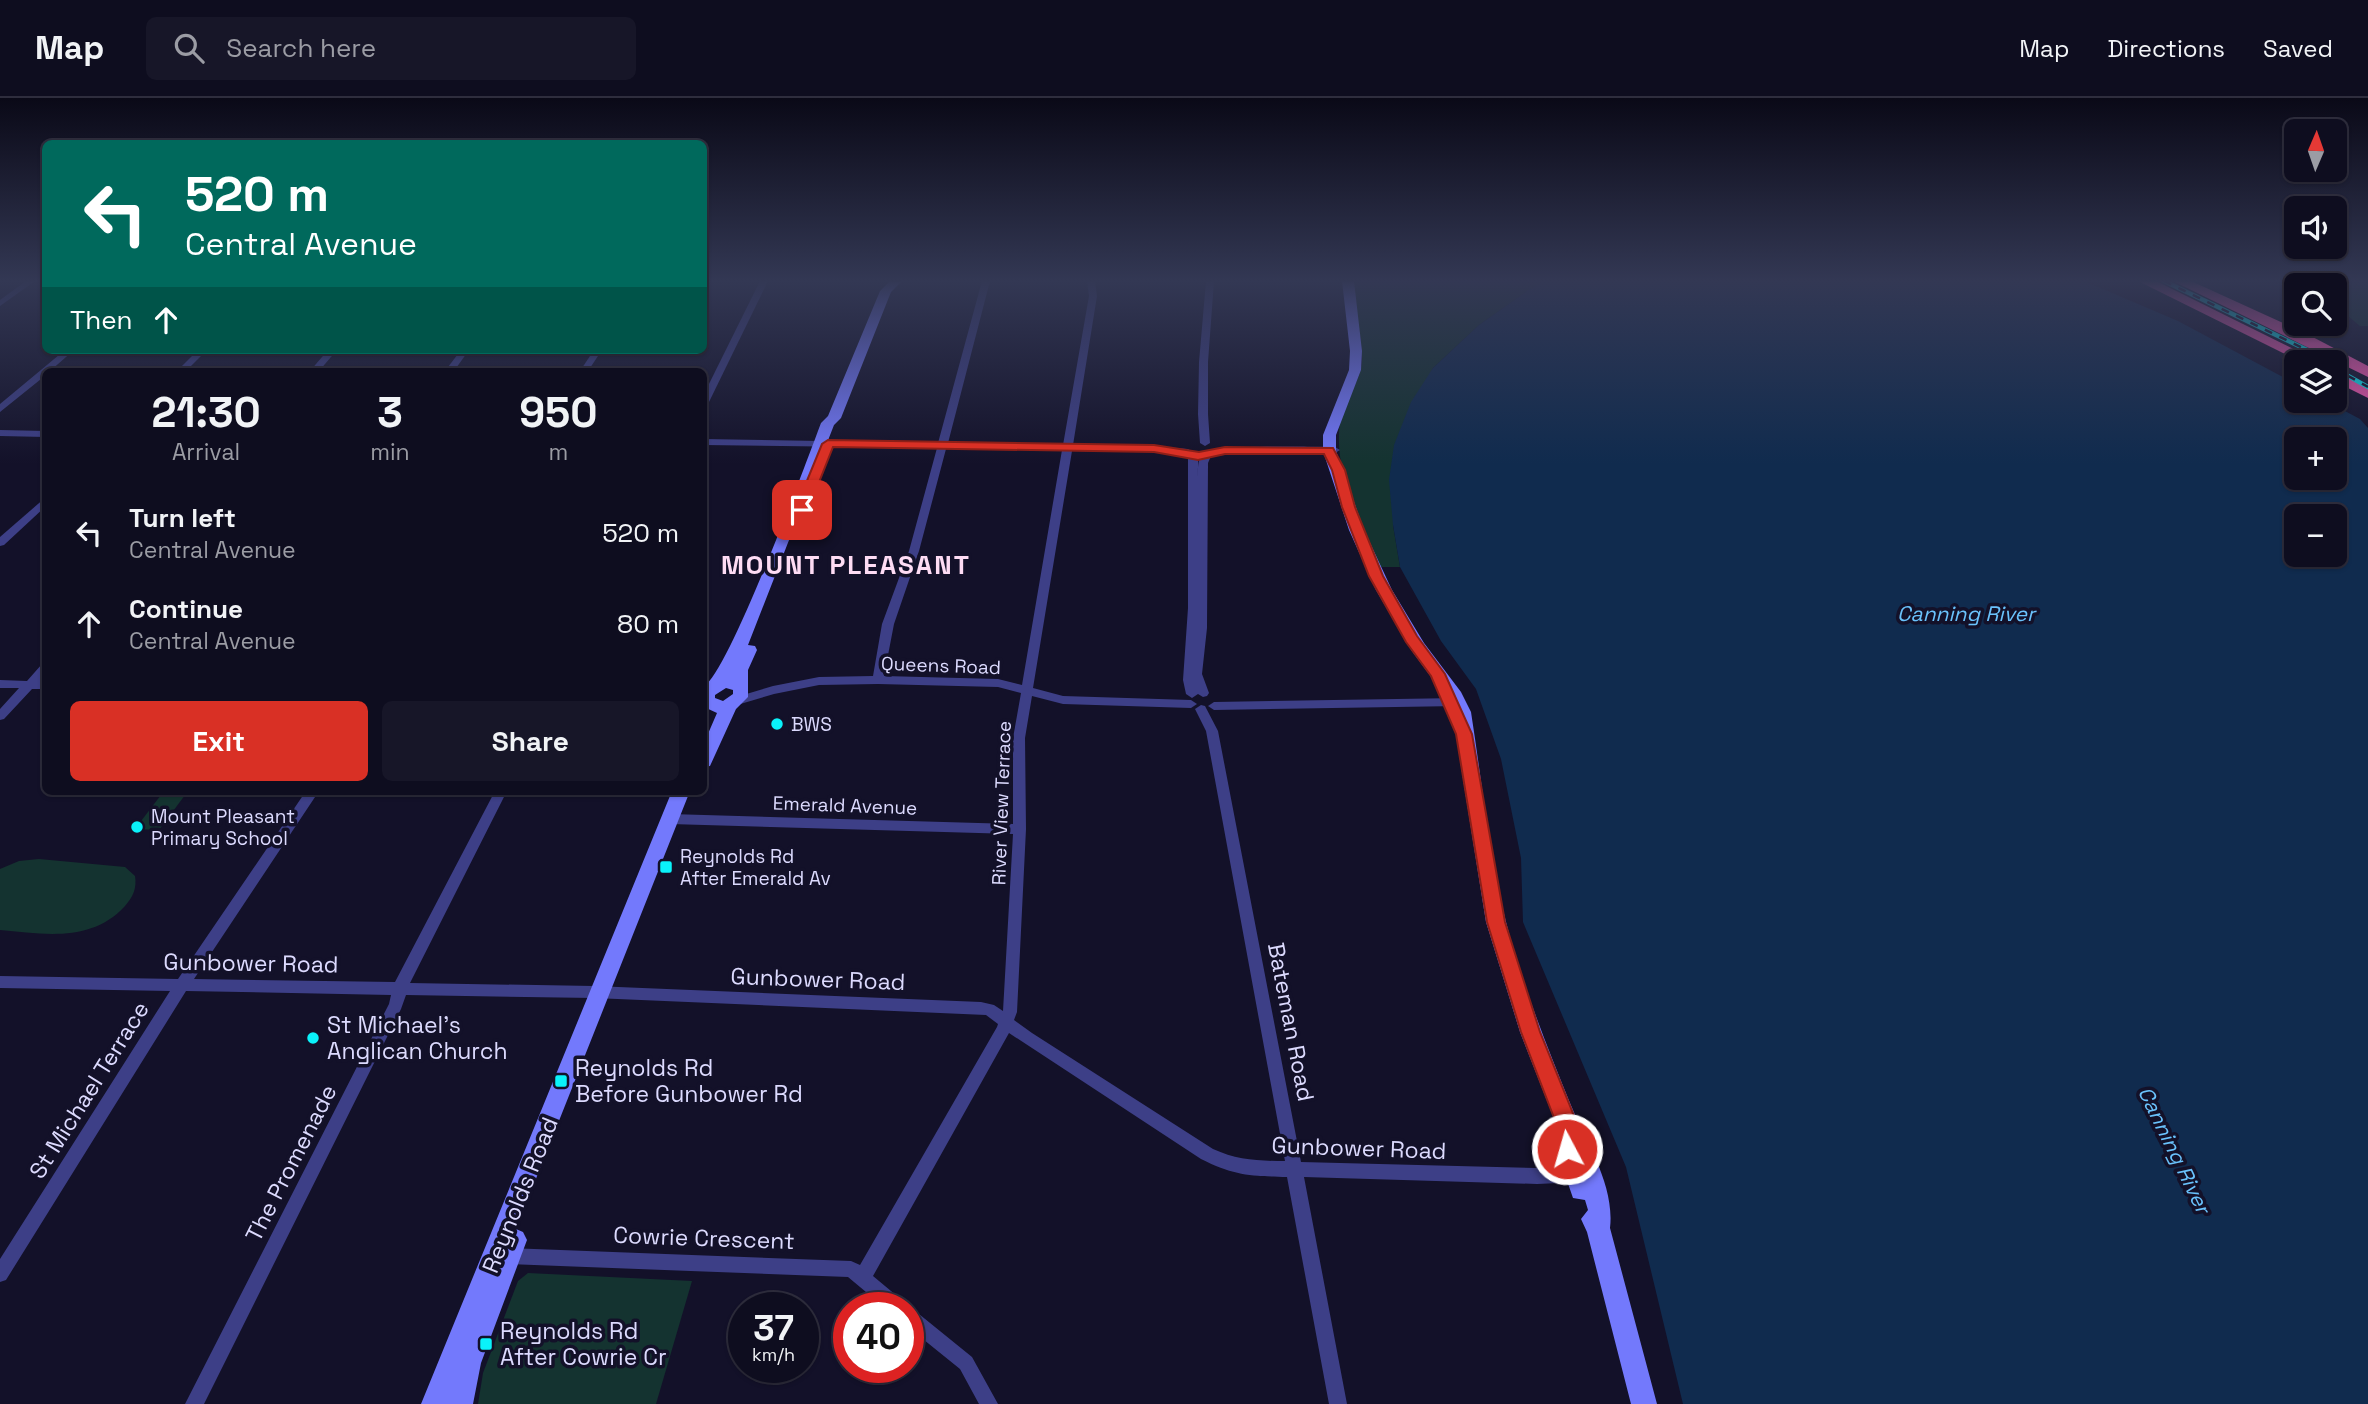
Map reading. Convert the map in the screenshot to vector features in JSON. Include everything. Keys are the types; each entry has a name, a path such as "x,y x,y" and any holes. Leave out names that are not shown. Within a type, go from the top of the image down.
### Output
{"highway":[{"path":"2271,342 2287,350"},
{"path":"2311,342 2368,372"},
{"path":"2347,381 2368,393"}],"street":[{"path":"707,396 734,342"},
{"path":"707,755 736,695 746,644 865,342"},
{"path":"877,680 888,624 914,551 970,342"},
{"name":"River View Terrace","path":"862,1278 1007,1021 1014,975 1020,829 1020,738 1086,342"},
{"name":"Bateman Road","path":"1197,342 1191,449 1193,583 1189,680 1201,701 1212,731 1338,1404"},
{"name":"Bateman Road","path":"1201,701 1196,674 1201,628 1203,463 1208,449 1203,433 1206,342"},
{"path":"1355,342 1355,370 1333,429 1332,450 1341,466 1339,470 1349,507 1376,576 1411,639 1438,674 1454,702 1464,734 1496,922 1531,1032 1567,1123 1567,1149 1582,1174 1589,1212 1598,1228 1644,1404"},
{"path":"49,368 65,354"},
{"path":"184,368 199,354"},
{"path":"317,368 329,354"},
{"path":"451,368 462,354"},
{"path":"0,409 42,374"},
{"path":"0,433 42,434"},
{"path":"707,442 1332,450"},
{"path":"0,543 42,504"},
{"path":"707,725 708,694 746,644"},
{"path":"0,716 42,671"},
{"name":"Queens Road","path":"736,695 819,681 877,680 998,683 1063,700 1265,704 1454,702"},
{"path":"708,694 730,682 736,695"},
{"path":"0,684 42,685"},
{"path":"708,694 736,695"},
{"name":"St Michael Terrace","path":"0,1274 182,985 310,795"},
{"name":"The Promenade","path":"194,1404 397,1004 400,988 499,795"},
{"name":"Reynolds Road","path":"434,1404 502,1256 663,851 675,819 680,795"},
{"name":"Reynolds Road","path":"675,819 689,795"},
{"name":"Emerald Avenue","path":"675,819 1020,829"},
{"name":"Gunbower Road","path":"0,982 400,988 979,1007 989,1009 1027,1038 1216,1160 1248,1168 1536,1177 1582,1174"},
{"name":"Reynolds Road","path":"460,1404 468,1363 502,1256"},
{"name":"Cowrie Crescent","path":"502,1256 851,1269 879,1292"},
{"path":"924,1329 965,1363 989,1404"}],"green space":[{"path":"1361,342 1461,342 1433,368 1393,525 1400,567 1376,567 1349,496 1340,459 1340,422 1359,376"},
{"path":"161,795 185,795 159,830 135,829"},
{"path":"39,859 125,867 135,876 134,892 125,906 112,918 82,931 50,934 0,930 0,869 19,861"},
{"path":"528,1273 692,1281 656,1404 478,1404 483,1373 518,1281"}],"water":[{"name":"Canning River","path":"1461,342 2217,342 2284,378 2284,413 2347,412 2360,419 2368,428 2368,1404 1683,1404 1626,1167 1523,922 1521,858 1501,759 1476,689 1441,641 1400,567 1389,480 1394,445 1411,402 1433,368"}],"railway":[{"path":"2290,342 2307,350"},
{"path":"2347,375 2368,387"}],"place":[{"name":"BWS","path":"777,724"},
{"name":"Mount Pleasant Primary School","path":"137,827"},
{"name":"Reynolds Rd After Emerald Av","path":"666,867"},
{"name":"St Michael's Anglican Church","path":"313,1038"},
{"name":"Reynolds Rd Before Gunbower Rd","path":"561,1081"},
{"name":"Reynolds Rd After Cowrie Cr","path":"486,1344"}],"district":[{"name":"MOUNT PLEASANT","path":"846,565"}],"route":[{"path":"802,510 828,444 1157,449 1188,452 1198,456 1225,451 1328,450 1339,470 1349,507 1376,576 1411,639 1438,674 1443,691 1464,734 1496,922 1531,1032 1567,1123 1567,1149"}]}
